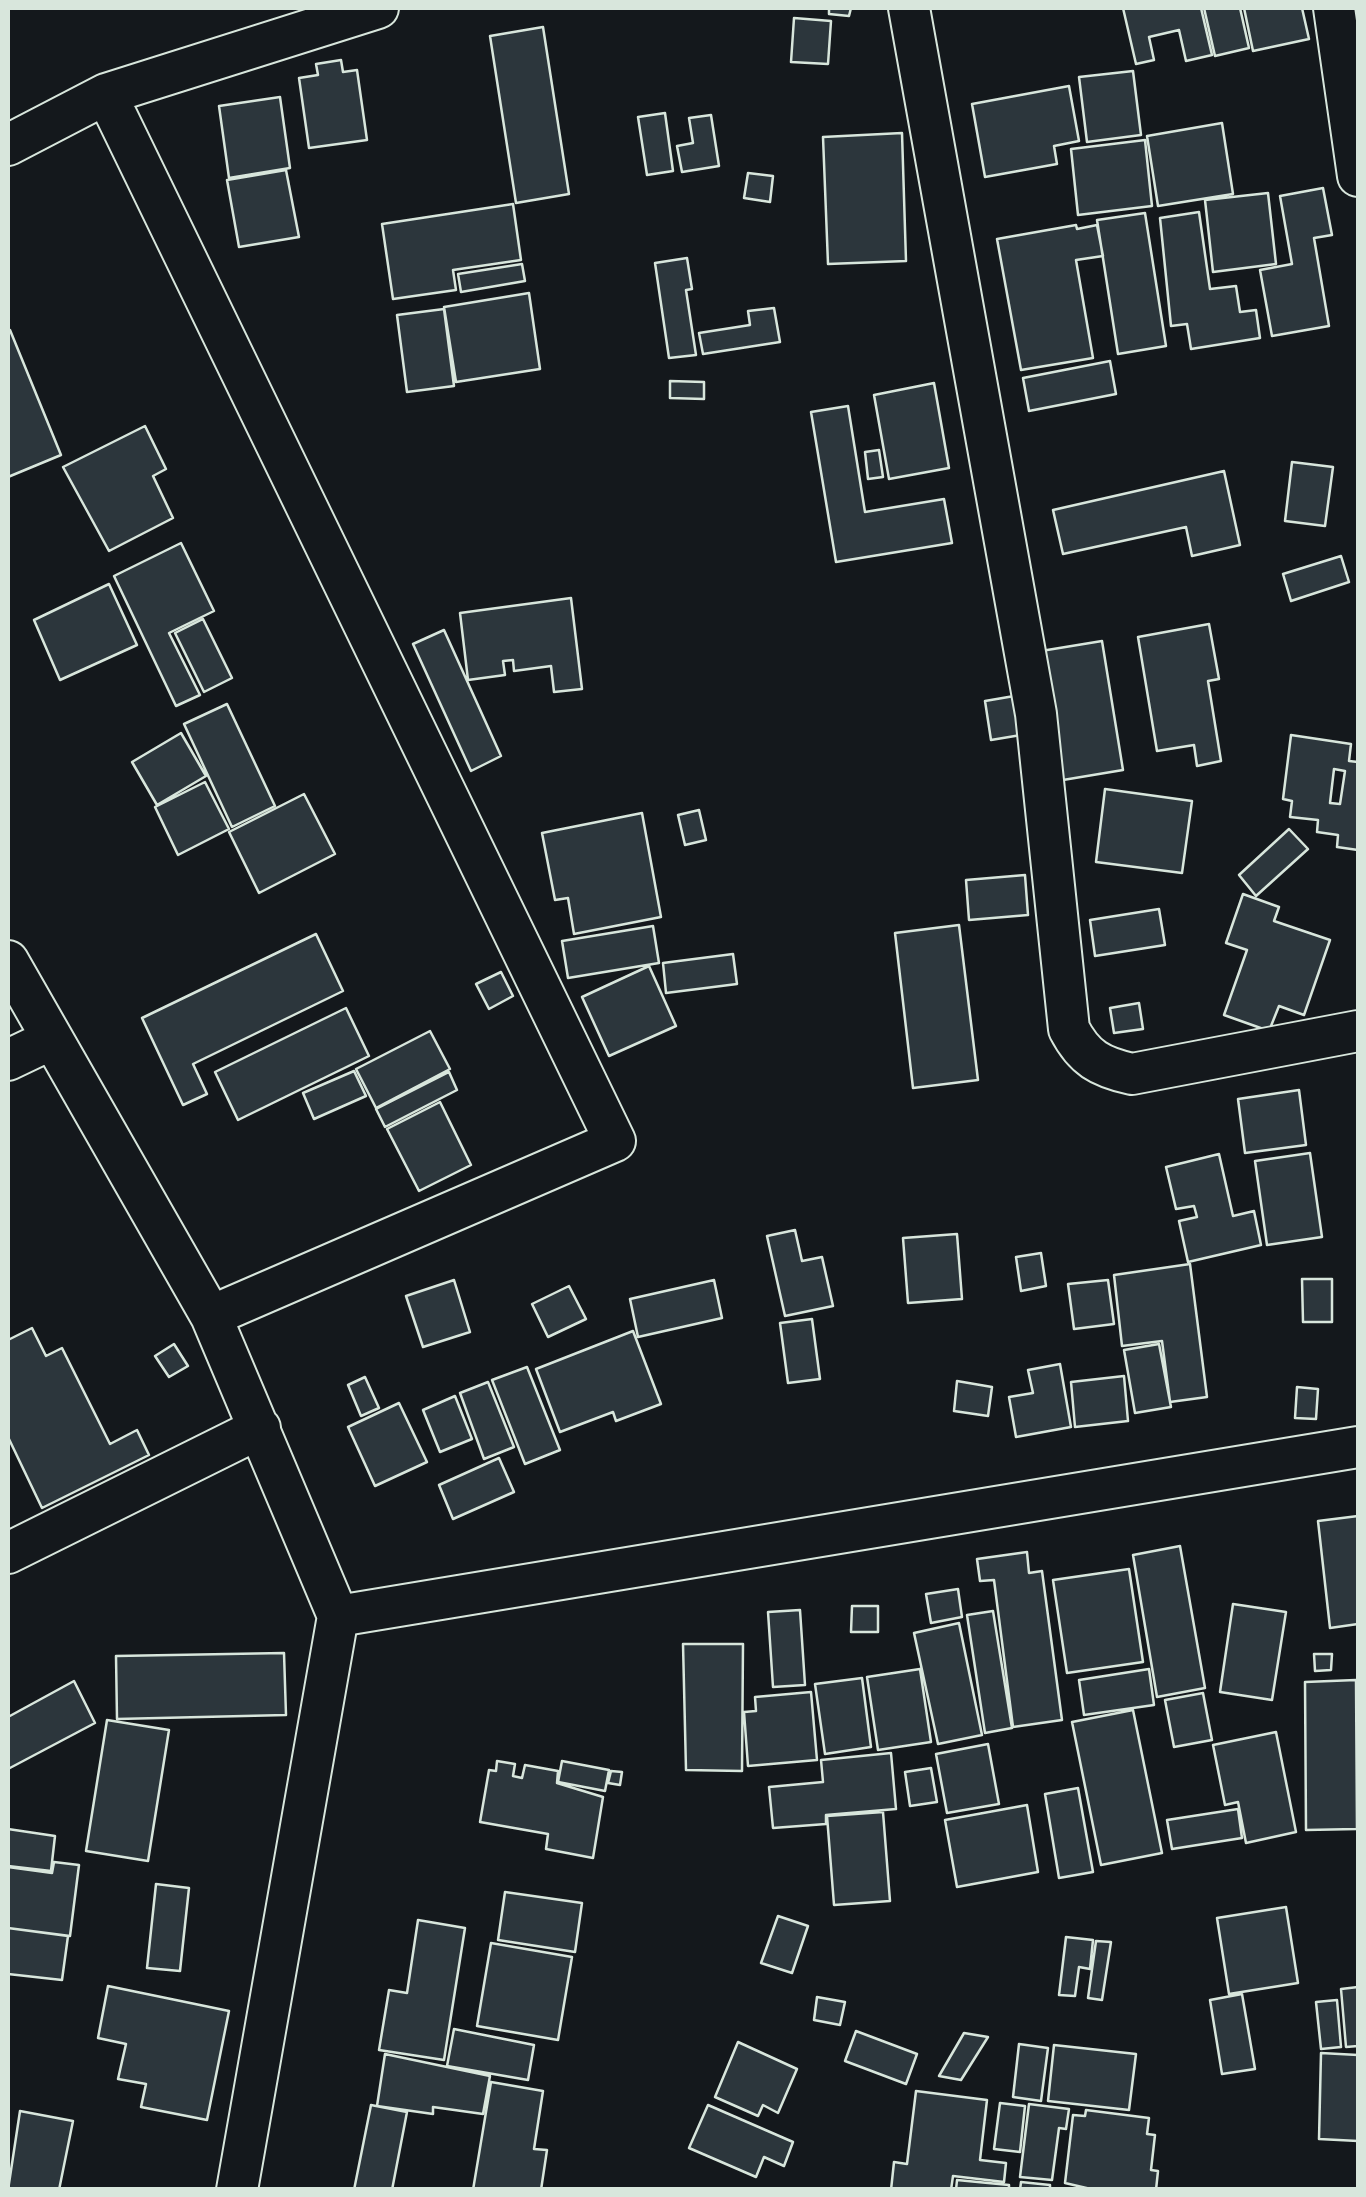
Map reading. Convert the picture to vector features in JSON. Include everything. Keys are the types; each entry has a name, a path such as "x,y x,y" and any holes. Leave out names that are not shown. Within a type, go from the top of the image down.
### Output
{"street":[{"path":"8,145 106,94 378,8"},
{"path":"909,8 1036,714 1069,1029 1082,1054 1106,1068 1132,1074 1358,1030"},
{"path":"1334,8 1358,176"},
{"path":"106,94 615,1140 210,1316"},
{"path":"8,962 210,1316 338,1616 238,2190"},
{"path":"8,1060 52,1039"},
{"path":"8,1553 260,1428"},
{"path":"338,1616 1358,1447"}],"building":[{"path":"829,8 851,8 849,16 829,14"},
{"path":"1123,8 1201,8 1212,55 1186,61 1179,30 1149,37 1154,60 1136,64"},
{"path":"1204,8 1240,8 1249,48 1215,56"},
{"path":"1244,8 1302,8 1309,39 1253,51"},
{"path":"794,18 831,21 828,64 791,62"},
{"path":"543,27 569,194 516,203 490,36"},
{"path":"341,60 343,72 357,70 367,140 309,148 299,78 318,75 316,64"},
{"path":"1133,71 1141,135 1087,142 1079,77"},
{"path":"1069,86 1079,141 1054,146 1057,164 985,177 972,104"},
{"path":"280,97 290,168 229,178 219,106"},
{"path":"665,113 673,171 647,175 638,117"},
{"path":"711,115 719,166 682,172 677,146 693,143 689,118"},
{"path":"1222,123 1233,194 1158,206 1147,136"},
{"path":"902,133 906,261 828,264 823,137"},
{"path":"1145,140 1152,206 1078,215 1071,149"},
{"path":"286,170 299,237 239,247 227,180"},
{"path":"748,173 773,176 770,202 744,198"},
{"path":"1323,188 1332,235 1314,238 1329,326 1272,336 1260,270 1292,264 1280,196"},
{"path":"1268,193 1276,264 1213,272 1205,200"},
{"path":"513,204 521,260 453,270 456,290 393,299 382,224"},
{"path":"1199,212 1210,289 1236,286 1240,312 1256,310 1260,338 1191,349 1187,324 1171,326 1160,218"},
{"path":"1145,213 1166,346 1118,354 1097,220"},
{"path":"1076,225 1077,229 1097,225 1103,256 1076,260 1093,358 1021,370 997,239"},
{"path":"687,258 692,289 686,290 696,355 669,358 655,263"},
{"path":"522,264 525,281 461,292 458,274"},
{"path":"529,293 540,369 456,382 444,307"},
{"path":"774,308 780,342 703,354 699,333 750,325 748,311"},
{"path":"444,309 454,386 407,392 397,315"},
{"path":"8,331 61,455 8,477"},
{"path":"1110,361 1116,394 1029,411 1023,378"},
{"path":"670,381 704,382 704,399 670,398"},
{"path":"934,383 949,468 889,479 874,395"},
{"path":"848,406 865,512 944,499 952,543 836,562 811,412"},
{"path":"145,426 166,469 153,476 173,518 109,551 63,467"},
{"path":"879,450 883,477 868,479 865,452"},
{"path":"1292,462 1333,467 1325,526 1285,521"},
{"path":"1224,471 1240,545 1192,556 1186,527 1063,554 1053,510"},
{"path":"181,543 214,611 169,633 200,695 176,706 114,576"},
{"path":"1341,556 1349,582 1291,601 1283,574"},
{"path":"109,584 137,645 60,680 34,620"},
{"path":"571,598 582,689 554,692 551,666 514,671 513,660 503,661 505,675 468,680 460,613"},
{"path":"203,619 232,678 204,692 175,633"},
{"path":"1209,624 1219,679 1208,681 1221,761 1197,766 1194,745 1157,751 1138,637"},
{"path":"444,630 501,756 471,771 413,644"},
{"path":"1102,641 1123,770 1057,781 1035,652"},
{"path":"1020,695 1027,734 991,740 985,701"},
{"path":"227,704 275,806 232,827 184,724"},
{"path":"181,733 206,776 157,805 132,762"},
{"path":"1291,735 1351,744 1349,761 1358,762 1358,850 1337,847 1338,835 1317,832 1318,820 1290,817 1292,801 1283,799","holes":["1334,769 1345,771 1340,804 1330,803"]},
{"path":"205,782 229,829 178,855 155,807"},
{"path":"1105,789 1192,801 1182,873 1096,862"},
{"path":"304,794 335,854 259,893 229,832"},
{"path":"699,810 706,840 685,845 678,815"},
{"path":"642,813 661,917 574,934 568,898 555,900 542,833"},
{"path":"1289,829 1308,849 1256,896 1239,875"},
{"path":"1025,875 1028,915 969,920 966,880"},
{"path":"1243,894 1279,907 1274,921 1330,940 1304,1015 1279,1006 1269,1031 1224,1015 1247,950 1226,943"},
{"path":"1159,909 1165,945 1095,956 1090,920"},
{"path":"959,925 978,1080 913,1088 895,933"},
{"path":"653,926 659,963 568,978 562,941"},
{"path":"316,934 343,991 193,1064 207,1094 183,1105 142,1018"},
{"path":"733,954 737,984 666,993 663,963"},
{"path":"649,966 676,1026 609,1056 582,997"},
{"path":"501,972 513,996 489,1009 476,984"},
{"path":"1139,1003 1143,1029 1114,1033 1110,1008"},
{"path":"346,1008 369,1056 238,1120 215,1072"},
{"path":"430,1031 450,1069 376,1108 356,1069"},
{"path":"354,1071 366,1096 314,1119 303,1093"},
{"path":"449,1072 457,1090 385,1127 376,1109"},
{"path":"1299,1090 1306,1145 1245,1153 1238,1099"},
{"path":"440,1102 471,1165 419,1191 387,1129"},
{"path":"1310,1153 1322,1237 1267,1245 1255,1161"},
{"path":"1219,1154 1233,1216 1254,1211 1261,1245 1188,1262 1179,1221 1197,1217 1194,1206 1176,1209 1166,1167"},
{"path":"795,1230 802,1261 822,1257 833,1306 785,1316 767,1236"},
{"path":"957,1234 962,1299 908,1303 903,1238"},
{"path":"1041,1253 1046,1286 1021,1291 1016,1257"},
{"path":"1190,1264 1207,1397 1170,1402 1162,1341 1122,1346 1114,1275"},
{"path":"1302,1279 1332,1279 1332,1322 1303,1322"},
{"path":"454,1280 470,1332 423,1347 406,1296"},
{"path":"714,1280 722,1318 638,1337 630,1299"},
{"path":"1108,1280 1114,1324 1074,1329 1068,1284"},
{"path":"569,1286 586,1319 548,1337 532,1304"},
{"path":"812,1319 820,1379 788,1383 780,1323"},
{"path":"32,1328 46,1356 62,1348 110,1444 137,1430 149,1455 42,1508 8,1437 8,1340"},
{"path":"633,1331 661,1404 616,1421 613,1412 560,1432 536,1369"},
{"path":"174,1344 188,1366 169,1377 155,1356"},
{"path":"1159,1344 1171,1407 1135,1413 1124,1350"},
{"path":"1060,1364 1071,1427 1016,1437 1009,1397 1033,1393 1028,1370"},
{"path":"527,1367 560,1450 525,1464 492,1380"},
{"path":"1124,1376 1128,1421 1075,1427 1071,1382"},
{"path":"365,1377 379,1408 361,1416 348,1385"},
{"path":"957,1381 992,1387 988,1416 954,1411"},
{"path":"488,1382 514,1447 484,1459 460,1393"},
{"path":"1297,1387 1318,1389 1316,1419 1295,1418"},
{"path":"455,1396 472,1439 440,1452 423,1410"},
{"path":"399,1403 427,1462 375,1486 348,1427"},
{"path":"499,1458 514,1492 453,1519 439,1485"},
{"path":"1358,1516 1358,1624 1330,1628 1318,1521"},
{"path":"1180,1546 1205,1688 1157,1697 1133,1555"},
{"path":"1027,1552 1029,1573 1042,1571 1062,1720 1013,1727 994,1580 980,1581 977,1559"},
{"path":"1129,1569 1143,1662 1067,1673 1053,1580"},
{"path":"958,1589 962,1617 931,1623 926,1594"},
{"path":"1233,1604 1286,1612 1272,1700 1220,1692"},
{"path":"852,1606 878,1606 878,1632 851,1632"},
{"path":"800,1610 805,1685 773,1687 768,1612"},
{"path":"993,1611 1012,1728 985,1733 967,1615"},
{"path":"959,1623 982,1735 938,1744 914,1633"},
{"path":"683,1644 743,1644 742,1771 686,1770"},
{"path":"284,1653 286,1715 117,1719 116,1656"},
{"path":"1314,1654 1332,1654 1331,1670 1315,1671"},
{"path":"920,1669 931,1742 878,1750 867,1677"},
{"path":"1149,1669 1154,1705 1084,1715 1079,1680"},
{"path":"862,1678 871,1747 825,1754 815,1684"},
{"path":"1356,1680 1357,1829 1306,1830 1305,1682"},
{"path":"74,1681 95,1723 8,1769 8,1717"},
{"path":"811,1692 817,1760 748,1766 744,1712 756,1711 755,1697"},
{"path":"1203,1693 1212,1740 1174,1747 1165,1700"},
{"path":"1133,1710 1162,1853 1101,1865 1072,1722"},
{"path":"107,1720 169,1730 148,1861 86,1851"},
{"path":"1276,1732 1296,1832 1246,1843 1238,1802 1225,1805 1213,1745"},
{"path":"988,1744 999,1804 947,1813 936,1754"},
{"path":"891,1753 896,1809 826,1815 826,1824 773,1828 769,1787 823,1782 821,1760"},
{"path":"497,1761 515,1764 513,1776 522,1778 525,1765 558,1771 557,1783 603,1797 593,1858 546,1849 548,1834 480,1822 489,1770 496,1771"},
{"path":"562,1761 609,1770 605,1791 558,1782"},
{"path":"931,1768 937,1802 910,1806 905,1772"},
{"path":"611,1771 622,1772 620,1785 608,1783"},
{"path":"1078,1788 1093,1872 1059,1878 1045,1794"},
{"path":"1027,1805 1038,1872 957,1887 945,1820"},
{"path":"1238,1809 1242,1838 1172,1849 1167,1820"},
{"path":"883,1812 890,1901 834,1905 827,1816"},
{"path":"8,1829 55,1836 51,1871 8,1866"},
{"path":"54,1862 79,1865 70,1936 8,1928 8,1867 52,1873"},
{"path":"156,1884 189,1888 180,1971 147,1968"},
{"path":"505,1892 582,1903 575,1952 498,1940"},
{"path":"1286,1907 1298,1983 1229,1994 1217,1918"},
{"path":"778,1916 808,1926 792,1973 761,1963"},
{"path":"418,1920 465,1928 444,2060 379,2050 389,1990 407,1993"},
{"path":"8,1928 68,1936 62,1980 8,1974"},
{"path":"1066,1937 1093,1940 1090,1969 1079,1967 1075,1996 1059,1995"},
{"path":"1096,1941 1111,1942 1102,2000 1088,1998"},
{"path":"491,1943 572,1957 558,2040 477,2026"},
{"path":"108,1986 229,2011 207,2120 141,2107 146,2084 118,2079 126,2044 98,2038"},
{"path":"1358,1987 1358,2046 1346,2047 1341,1989"},
{"path":"1242,1994 1255,2069 1222,2074 1210,2000"},
{"path":"817,1997 845,2002 840,2025 814,2020"},
{"path":"1337,2000 1341,2047 1321,2049 1316,2002"},
{"path":"454,2029 534,2045 528,2080 447,2066"},
{"path":"856,2031 917,2054 906,2084 845,2061"},
{"path":"964,2033 988,2037 961,2080 939,2076"},
{"path":"738,2042 797,2069 778,2113 763,2105 758,2116 715,2097"},
{"path":"1019,2044 1048,2048 1041,2101 1013,2097"},
{"path":"1054,2045 1136,2054 1129,2110 1048,2101"},
{"path":"1321,2053 1358,2055 1358,2141 1319,2139"},
{"path":"385,2054 490,2076 483,2114 433,2107 433,2114 377,2106"},
{"path":"491,2082 543,2091 534,2149 547,2150 541,2190 473,2190"},
{"path":"916,2091 987,2100 980,2160 1006,2163 1004,2182 953,2176 951,2190 891,2190 894,2162 907,2164"},
{"path":"1000,2103 1025,2106 1020,2152 994,2149"},
{"path":"1029,2104 1069,2109 1066,2129 1059,2128 1052,2180 1020,2177"},
{"path":"371,2105 407,2112 392,2190 354,2190"},
{"path":"708,2105 793,2142 784,2166 764,2157 756,2177 689,2148"},
{"path":"1086,2110 1149,2118 1147,2134 1155,2135 1151,2170 1158,2171 1156,2190 1095,2190 1065,2183 1073,2115 1085,2116"},
{"path":"20,2111 73,2121 59,2190 8,2190"},
{"path":"957,2180 1009,2185 1009,2190 956,2190"},
{"path":"1021,2182 1050,2185 1050,2190 1020,2190"}]}
